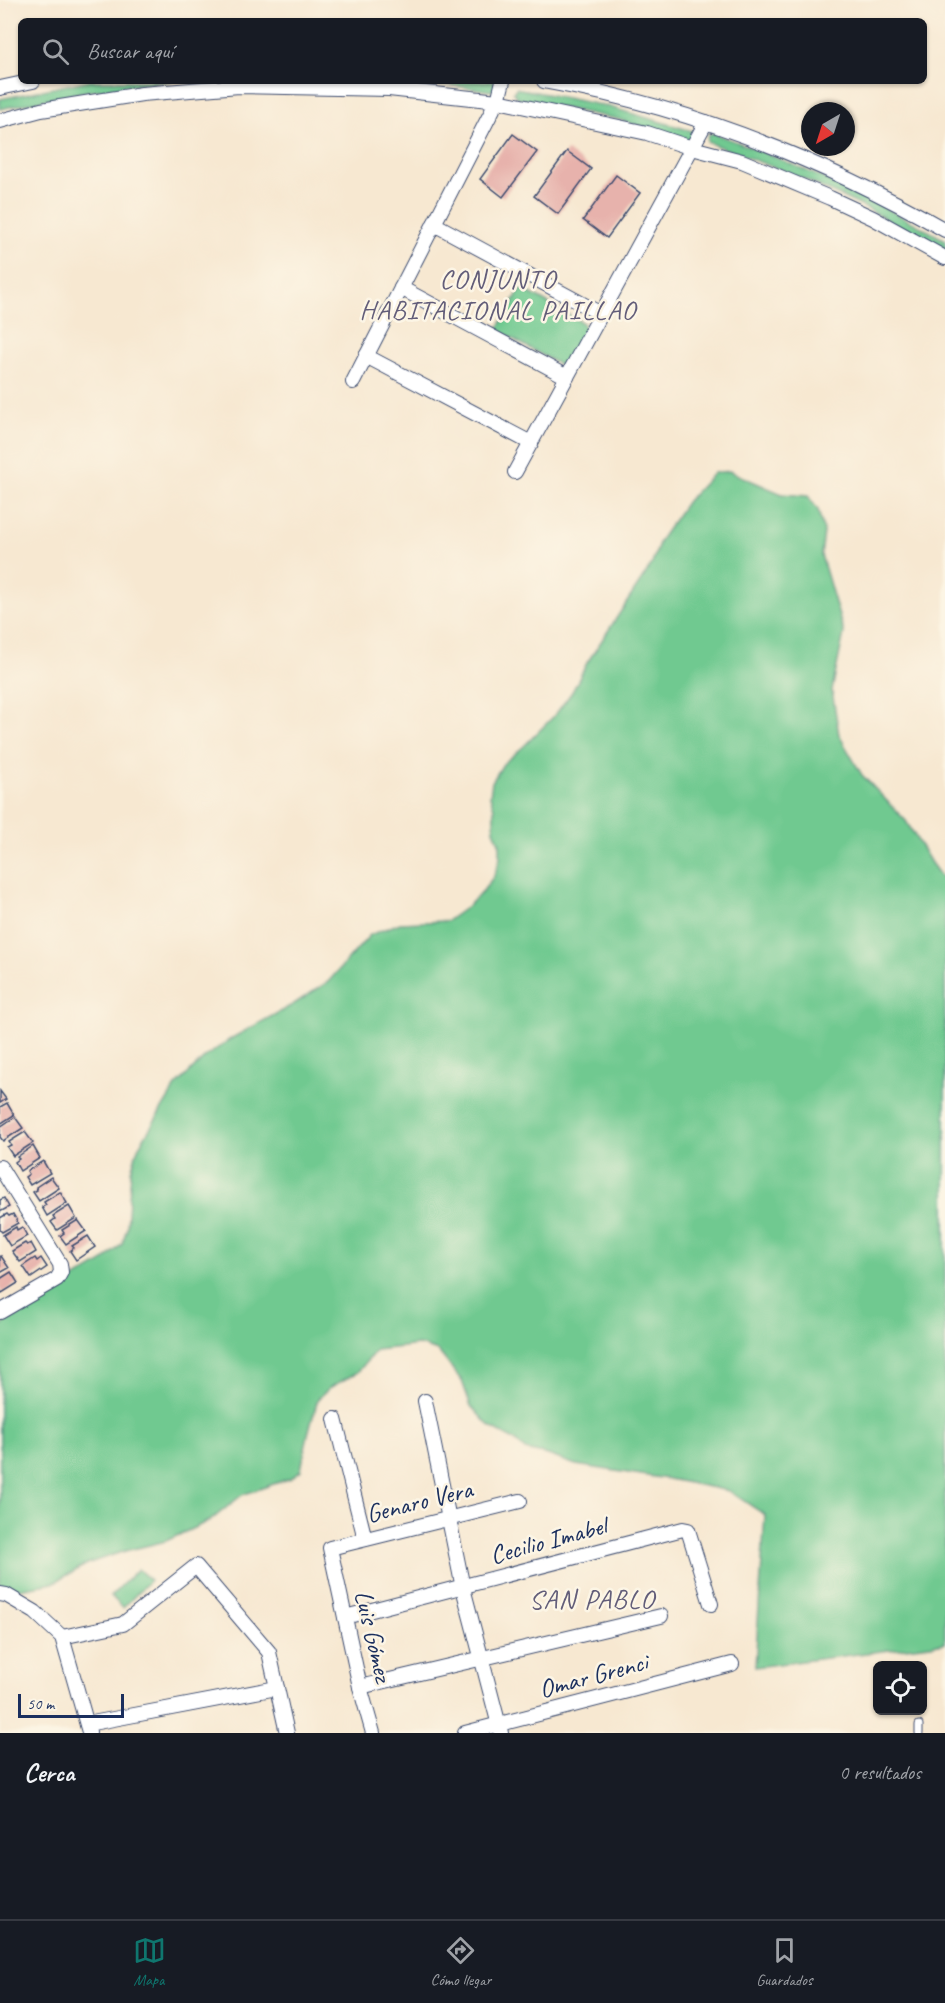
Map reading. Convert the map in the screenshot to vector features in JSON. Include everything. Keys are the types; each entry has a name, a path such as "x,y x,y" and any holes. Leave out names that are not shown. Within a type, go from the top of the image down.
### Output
{"street":[{"path":"0,88 19,84"},
{"path":"353,382 496,105 502,84"},
{"path":"558,84 622,98 706,122 803,159 945,230"},
{"path":"0,120 41,110 142,94 239,86 388,89 608,124 742,161 873,218 945,258"},
{"path":"515,472 706,122"},
{"path":"434,224 601,314"},
{"path":"401,288 567,377"},
{"path":"366,356 531,443"},
{"path":"0,1167 60,1264 61,1272 57,1279 0,1312"},
{"path":"425,1401 463,1588 500,1729"},
{"path":"335,1419 365,1539"},
{"name":"Genaro Vera","path":"330,1548 520,1501"},
{"name":"Cecilio Imabel","path":"345,1617 683,1529 687,1530 711,1604"},
{"name":"Luis Gómez","path":"330,1548 360,1687 373,1733"},
{"path":"62,1637 123,1624 196,1566 268,1652 287,1733"},
{"path":"0,1594 6,1595 35,1612 62,1637 88,1729 277,1688"},
{"path":"360,1687 661,1616"},
{"name":"Omar Grenci","path":"465,1733 500,1729 732,1664"}],"green space":[{"path":"72,84 148,84 83,92 0,109 0,99"},
{"path":"440,84 496,84 495,89 491,91"},
{"path":"516,88 606,106 692,131 694,134 688,141 617,119 519,99 513,93"},
{"path":"713,133 803,169 888,209 945,240 945,252 868,209 804,179 707,142 708,135"},
{"path":"521,288 583,323 586,332 565,368 497,330"},
{"path":"729,471 782,494 808,496 818,510 824,532 821,555 844,633 832,690 839,735 862,775 906,821 945,882 945,1643 755,1667 765,1515 729,1491 576,1465 525,1450 516,1441 490,1427 471,1406 462,1381 438,1351 419,1345 376,1350 358,1372 329,1388 318,1399 301,1470 291,1478 242,1495 211,1520 166,1541 89,1563 53,1583 8,1591 0,1589 0,1326 104,1261 122,1244 127,1228 131,1171 138,1148 176,1086 205,1057 232,1038 294,1004 328,982 370,935 400,923 447,921 468,906 483,891 494,876 500,858 500,845 494,830 494,808 490,796 492,782 503,764 555,715 572,692 587,663 652,564 660,540 687,501 714,473"},
{"path":"138,1569 150,1580 123,1608 111,1596"}],"building":[{"path":"513,134 537,152 503,197 480,179"},
{"path":"567,151 591,169 558,214 534,196"},
{"path":"616,175 640,193 607,238 583,220"},
{"path":"0,1091 6,1099 0,1103"},
{"path":"7,1103 14,1115 0,1124 0,1107"},
{"path":"15,1117 23,1128 3,1141 0,1137 0,1127"},
{"path":"25,1132 33,1143 13,1156 7,1147 11,1145 9,1142"},
{"path":"33,1146 40,1158 20,1171 15,1162 19,1159 17,1157"},
{"path":"43,1161 50,1173 30,1185 25,1177 29,1174 27,1171"},
{"path":"51,1177 59,1188 39,1201 33,1192 37,1190 36,1187"},
{"path":"60,1192 67,1203 47,1216 42,1207 46,1205 44,1202"},
{"path":"4,1198 9,1207 0,1212 0,1200"},
{"path":"69,1206 76,1218 57,1230 51,1222 55,1219 53,1216"},
{"path":"7,1214 9,1216 13,1214 18,1223 2,1232 0,1218"},
{"path":"78,1220 86,1231 66,1244 60,1236 64,1233 62,1230"},
{"path":"16,1227 17,1230 22,1227 27,1236 10,1246 3,1235"},
{"path":"88,1236 95,1247 76,1260 70,1251 74,1248 72,1246"},
{"path":"25,1243 27,1245 31,1243 36,1252 20,1262 12,1251"},
{"path":"0,1257 9,1268 0,1273"},
{"path":"35,1258 37,1261 41,1258 47,1267 31,1278 23,1266"},
{"path":"11,1272 18,1283 2,1293 0,1279"}],"district":[{"name":"CONJUNTO HABITACIONAL PAILLAO","path":"498,294"},
{"name":"SAN PABLO","path":"592,1599"}]}
